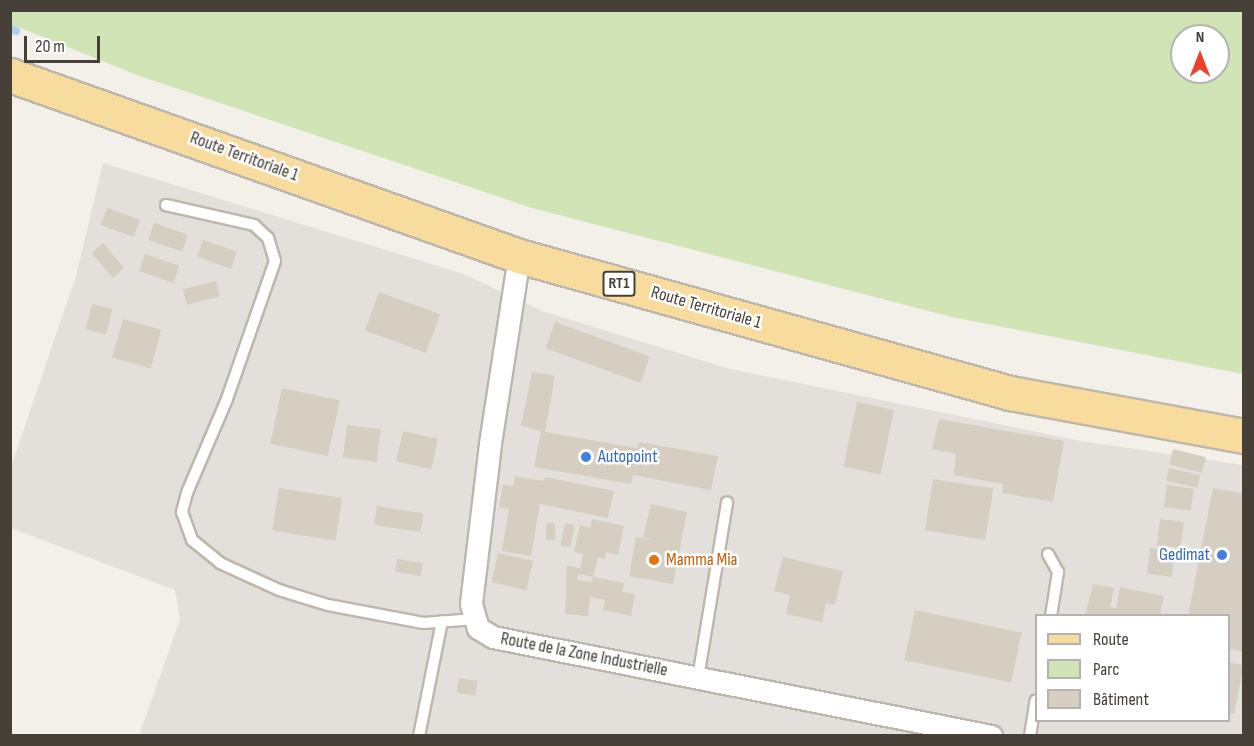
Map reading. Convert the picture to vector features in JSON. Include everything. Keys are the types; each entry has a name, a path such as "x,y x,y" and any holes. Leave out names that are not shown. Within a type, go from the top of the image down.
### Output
{"main road":[{"name":"Route Territoriale 1","path":"10,75 519,256 1010,393 1244,436"}],"street":[{"path":"476,619 471,604 490,444 519,256"},
{"name":"Route de la Zone Industrielle","path":"476,619 478,628 493,637 991,735"}],"lane":[{"path":"166,204 254,225 268,238 275,261 227,399 187,493 182,512 192,540 220,563 279,590 328,605 423,623 476,619"},
{"path":"698,678 727,501"},
{"path":"1048,554 1059,572 1051,614"},
{"path":"419,735 442,621"},
{"path":"1030,735 1035,706"}],"shaded area":[{"path":"103,163 464,274 542,311 730,369 1081,441 1243,465 1243,735 139,735 180,620 175,590 11,528 11,467 76,276"}],"green space":[{"path":"10,11 1243,11 1243,374 952,317 532,208 137,75 11,24"}],"building":[{"path":"107,208 140,220 134,237 101,225"},
{"path":"154,223 188,235 182,252 148,240"},
{"path":"203,240 237,252 231,269 197,257"},
{"path":"103,243 124,268 113,278 92,253"},
{"path":"145,254 179,266 173,283 139,271"},
{"path":"216,281 220,297 187,305 183,289"},
{"path":"379,292 440,314 426,353 365,331"},
{"path":"92,304 112,309 106,334 86,329"},
{"path":"123,319 161,330 150,368 112,357"},
{"path":"555,322 650,357 640,383 545,348"},
{"path":"532,372 555,376 545,432 637,448 639,442 718,456 711,490 633,475 631,484 534,467 541,431 521,426"},
{"path":"282,388 340,400 328,456 270,444"},
{"path":"857,402 894,410 880,474 843,467"},
{"path":"939,419 1064,441 1053,502 1002,493 1003,484 954,475 956,454 932,449"},
{"path":"347,425 381,429 377,462 343,458"},
{"path":"403,431 438,439 431,469 396,461"},
{"path":"1173,449 1206,457 1202,473 1169,465"},
{"path":"1169,468 1200,475 1197,488 1166,481"},
{"path":"515,476 544,481 545,477 614,491 608,518 540,504 531,556 502,551 509,509 499,507 503,484 513,486"},
{"path":"933,479 993,489 985,540 925,530"},
{"path":"1167,485 1194,489 1191,511 1164,507"},
{"path":"279,488 342,498 335,540 272,530"},
{"name":"Gedimat","path":"1213,488 1244,494 1244,652 1230,649 1230,614 1188,614"},
{"path":"651,504 687,512 673,584 629,576 636,537 658,541 643,537"},
{"path":"377,506 423,513 420,532 374,525"},
{"path":"592,519 624,526 618,555 606,552 605,559 598,557 593,577 624,583 622,592 635,594 631,616 603,610 605,600 590,597 588,616 565,614 567,566 580,568 583,554 574,552 580,525 590,528","holes":["578,574 593,577 592,582 577,580"]},
{"path":"1160,519 1184,522 1181,548 1157,545"},
{"path":"546,523 555,523 555,540 546,540"},
{"path":"565,523 575,525 570,547 561,546"},
{"path":"1150,548 1175,551 1172,577 1147,574"},
{"path":"498,553 533,561 526,590 491,582"},
{"path":"783,557 843,571 835,605 826,603 822,622 786,614 790,595 774,591"},
{"path":"397,559 423,563 421,576 395,572"},
{"path":"1093,584 1114,588 1110,607 1116,608 1120,587 1164,596 1160,614 1086,614"},
{"path":"915,610 1022,633 1011,683 904,660"},
{"path":"1230,662 1244,665 1234,714 1230,713"},
{"path":"459,678 478,681 475,696 457,693"}],"waterway":[{"path":"10,28 16,31"}],"place":[{"name":"Autopoint","path":"586,457"},
{"name":"Gedimat","path":"1222,555"},
{"name":"Mamma Mia","path":"654,560"}]}
